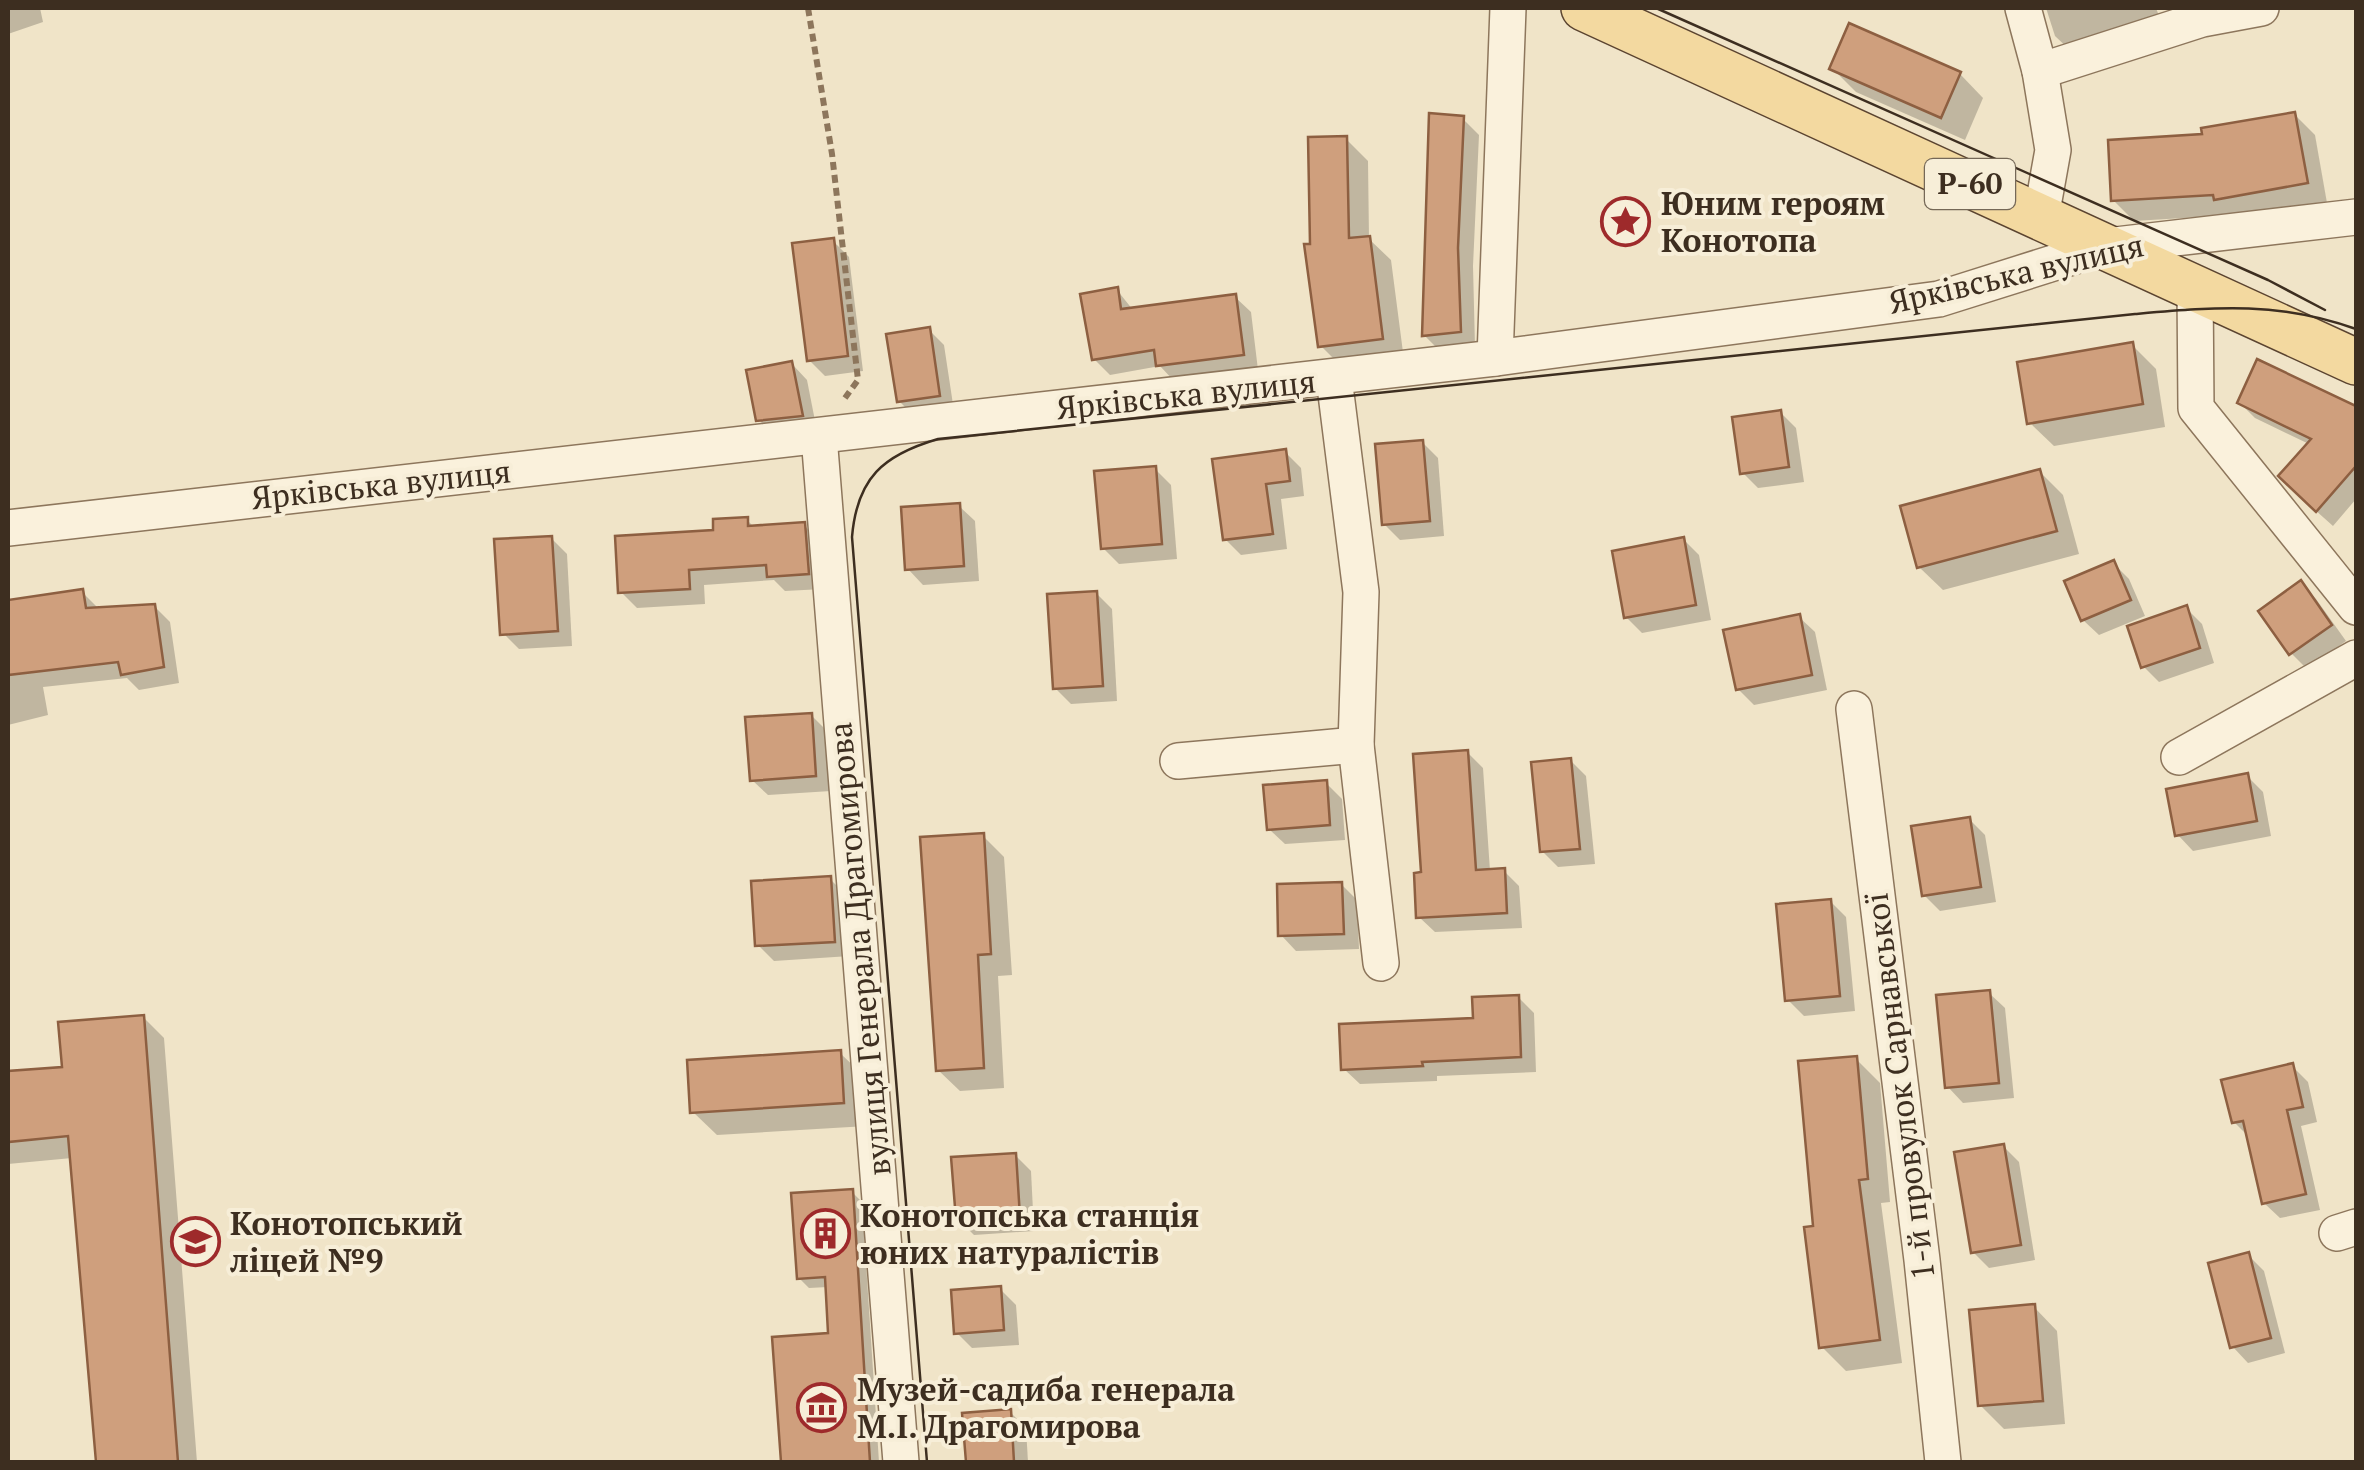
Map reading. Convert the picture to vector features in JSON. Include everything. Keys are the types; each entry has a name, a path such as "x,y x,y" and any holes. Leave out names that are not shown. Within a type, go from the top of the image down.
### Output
{"main road":[{"name":"Р-60","path":"1584,8 2356,362"}],"street":[{"path":"1495,358 1508,8"},
{"path":"2023,8 2040,70 2053,150 2042,217"},
{"path":"2040,70 2202,19 2261,8"},
{"name":"Ярківська вулиця","path":"8,528 1495,358 1939,299 2106,246 2356,217"},
{"path":"2195,287 2196,408 2356,607"},
{"path":"1334,378 1362,592 1356,746 1381,964"},
{"name":"вулиця Генерала Драгомирова","path":"818,436 901,1462"},
{"path":"2179,757 2356,658"},
{"name":"1-й провулок Сарнавської","path":"1854,709 1943,1462"},
{"path":"1178,762 1356,746"}],"path":[{"path":"808,8 832,154 858,380 818,436"}],"building":[{"path":"1849,23 1961,72 1941,118 1829,69"},
{"path":"2295,112 2308,183 2214,200 2213,195 2111,201 2108,140 2202,134 2201,128"},
{"path":"1429,113 1464,116 1458,248 1461,332 1422,336"},
{"path":"1347,136 1349,238 1370,236 1383,339 1318,347 1304,244 1310,244 1308,137"},
{"path":"834,238 848,356 807,361 792,243"},
{"path":"1118,287 1121,309 1236,294 1244,355 1156,366 1154,350 1092,360 1080,294"},
{"path":"930,327 940,396 897,402 886,334"},
{"path":"2133,342 2143,404 2027,424 2017,362"},
{"path":"2257,359 2356,406 2356,466 2316,512 2278,476 2311,439 2237,403"},
{"path":"792,361 803,416 756,421 746,370"},
{"path":"1781,410 1789,467 1740,474 1732,417"},
{"path":"1423,440 1430,521 1382,525 1375,444"},
{"path":"1286,449 1290,481 1266,484 1273,534 1223,540 1212,459"},
{"path":"1156,466 1162,544 1101,549 1094,471"},
{"path":"2040,469 2057,531 1917,568 1900,506"},
{"path":"960,503 964,566 905,570 901,507"},
{"path":"748,517 748,526 805,522 809,574 767,577 766,565 689,570 690,589 618,593 615,536 713,530 713,519"},
{"path":"552,536 558,631 500,635 494,539"},
{"path":"1684,537 1696,605 1624,618 1612,551"},
{"path":"2114,560 2131,600 2081,621 2064,581"},
{"path":"2301,580 2332,625 2289,655 2258,611"},
{"path":"83,589 86,608 155,604 164,667 121,675 118,662 8,675 8,600"},
{"path":"1097,591 1103,686 1053,689 1047,594"},
{"path":"2187,605 2200,648 2141,668 2127,626"},
{"path":"1800,614 1812,675 1736,690 1723,630"},
{"path":"812,713 816,776 750,781 745,717"},
{"path":"1468,750 1476,870 1505,868 1507,913 1416,918 1414,873 1421,872 1413,754"},
{"path":"1571,758 1580,849 1540,852 1531,762"},
{"path":"2248,773 2257,821 2175,836 2166,789"},
{"path":"1327,780 1330,825 1267,830 1263,785"},
{"path":"1970,817 1981,887 1922,896 1911,826"},
{"path":"984,833 991,954 978,955 984,1068 936,1071 920,837"},
{"path":"831,876 835,942 755,946 751,881"},
{"path":"1342,882 1344,934 1278,936 1277,884"},
{"path":"1831,899 1840,996 1785,1001 1776,904"},
{"path":"1990,990 1999,1083 1945,1088 1936,995"},
{"path":"1519,995 1521,1057 1341,1070 1339,1024 1473,1018 1472,997"},
{"path":"144,1015 178,1462 96,1462 68,1136 8,1142 8,1071 62,1067 58,1022"},
{"path":"841,1050 844,1103 690,1113 687,1060"},
{"path":"1857,1056 1868,1179 1859,1180 1880,1340 1819,1348 1804,1227 1813,1226 1798,1061"},
{"path":"2293,1063 2303,1107 2287,1110 2306,1194 2262,1204 2243,1121 2232,1123 2221,1080"},
{"path":"2004,1144 2021,1245 1971,1253 1954,1152"},
{"path":"1016,1153 1020,1217 956,1220 951,1157"},
{"path":"853,1189 870,1462 781,1462 772,1337 828,1333 825,1277 797,1279 791,1193"},
{"path":"2249,1252 2271,1338 2230,1348 2208,1263"},
{"path":"1001,1286 1004,1330 954,1334 951,1290"},
{"path":"2035,1304 2043,1401 1978,1406 1969,1310"},
{"path":"1011,1409 1014,1462 966,1462 962,1413"}],"tram line":[{"path":"1656,8 2268,280 2325,310"},
{"path":"927,1462 852,537 867,484 888,461 938,439 2135,314 2247,308 2300,314 2356,329"}],"place":[{"name":"Юним героям Конотопа","path":"1626,222"},
{"name":"Конотопська станція юних натуралістів","path":"825,1234"},
{"name":"Конотопський ліцей №9","path":"195,1242"},
{"name":"Музей-садиба генерала М.І. Драгомирова","path":"822,1408"}]}
